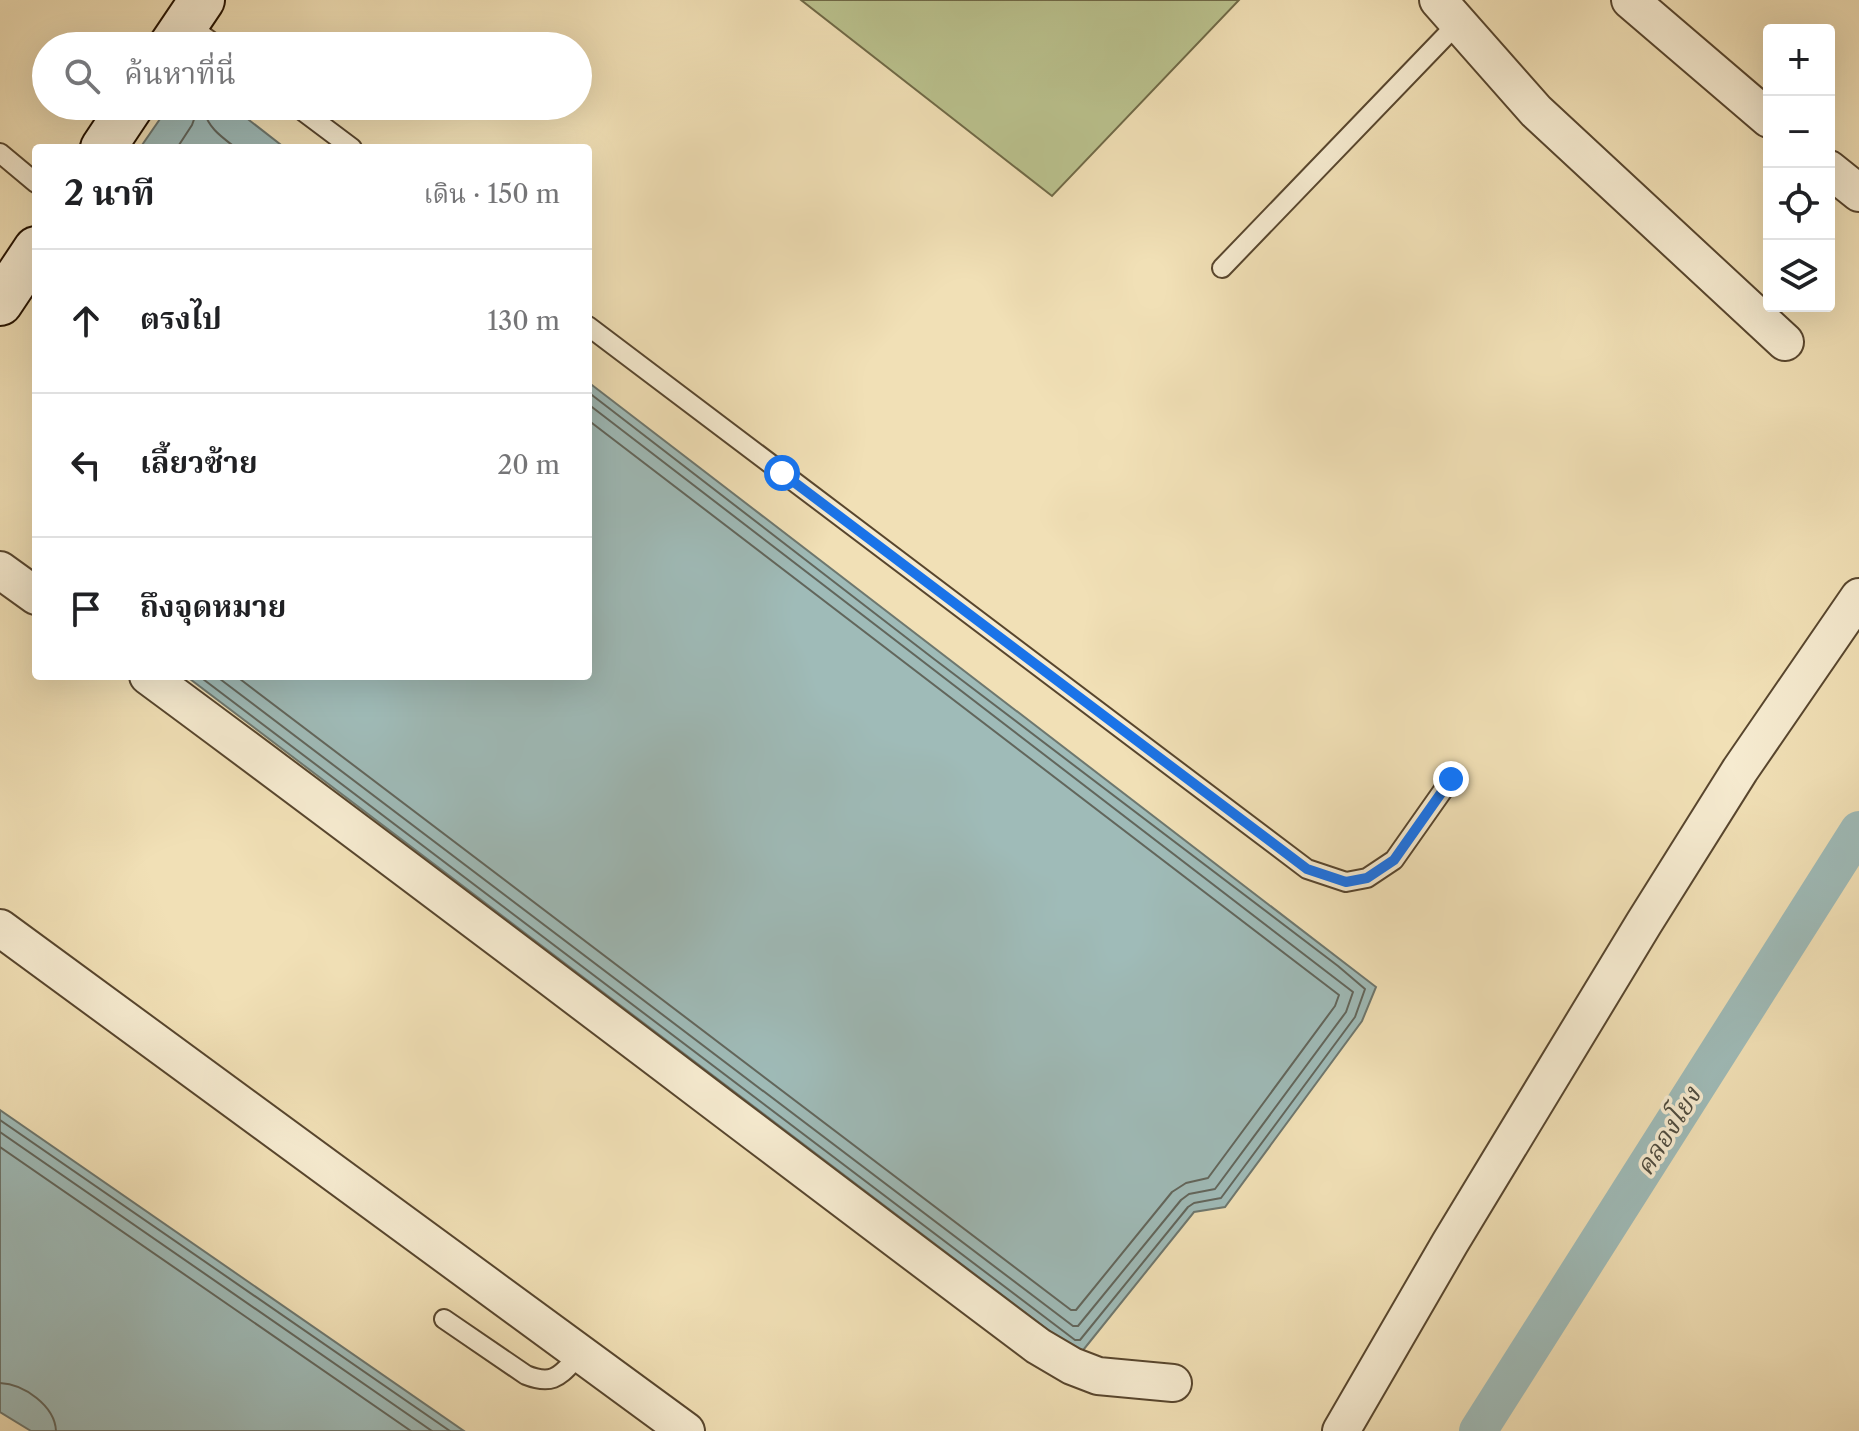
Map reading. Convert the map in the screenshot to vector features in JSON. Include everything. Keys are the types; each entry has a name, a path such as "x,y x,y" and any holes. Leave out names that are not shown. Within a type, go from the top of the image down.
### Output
{"street":[{"path":"1630,0 1763,114"},
{"path":"1448,11 1536,111 1785,342"},
{"path":"106,144 122,120"},
{"path":"1835,174 1859,193"},
{"path":"0,303 32,255"},
{"path":"0,570 32,593"},
{"path":"1341,1431 1450,1243 1644,923 1740,770 1859,597"},
{"path":"153,680 385,851 1038,1346 1072,1366 1098,1376 1173,1383"},
{"path":"0,928 686,1431"}],"lane":[{"path":"1222,268 1448,11"},
{"path":"315,120 347,144"},
{"path":"0,153 32,180"},
{"path":"592,329 1307,869 1346,882 1367,878 1394,860 1451,779"},
{"path":"444,1319 526,1375 540,1380 554,1379 581,1354"}],"green space":[{"path":"801,0 1239,0 1052,196"}],"water":[{"path":"159,120 249,120 280,144 143,144"},
{"path":"592,385 1376,987 1362,1021 1225,1207 1194,1212 1080,1354 191,680 592,680"},
{"path":"0,1110 464,1431 31,1431 0,1412"}],"waterway":[{"name":"คลองโยง","path":"1478,1431 1859,830"}],"route":[{"path":"782,473 1307,869 1346,882 1367,878 1394,860 1451,779"}]}
